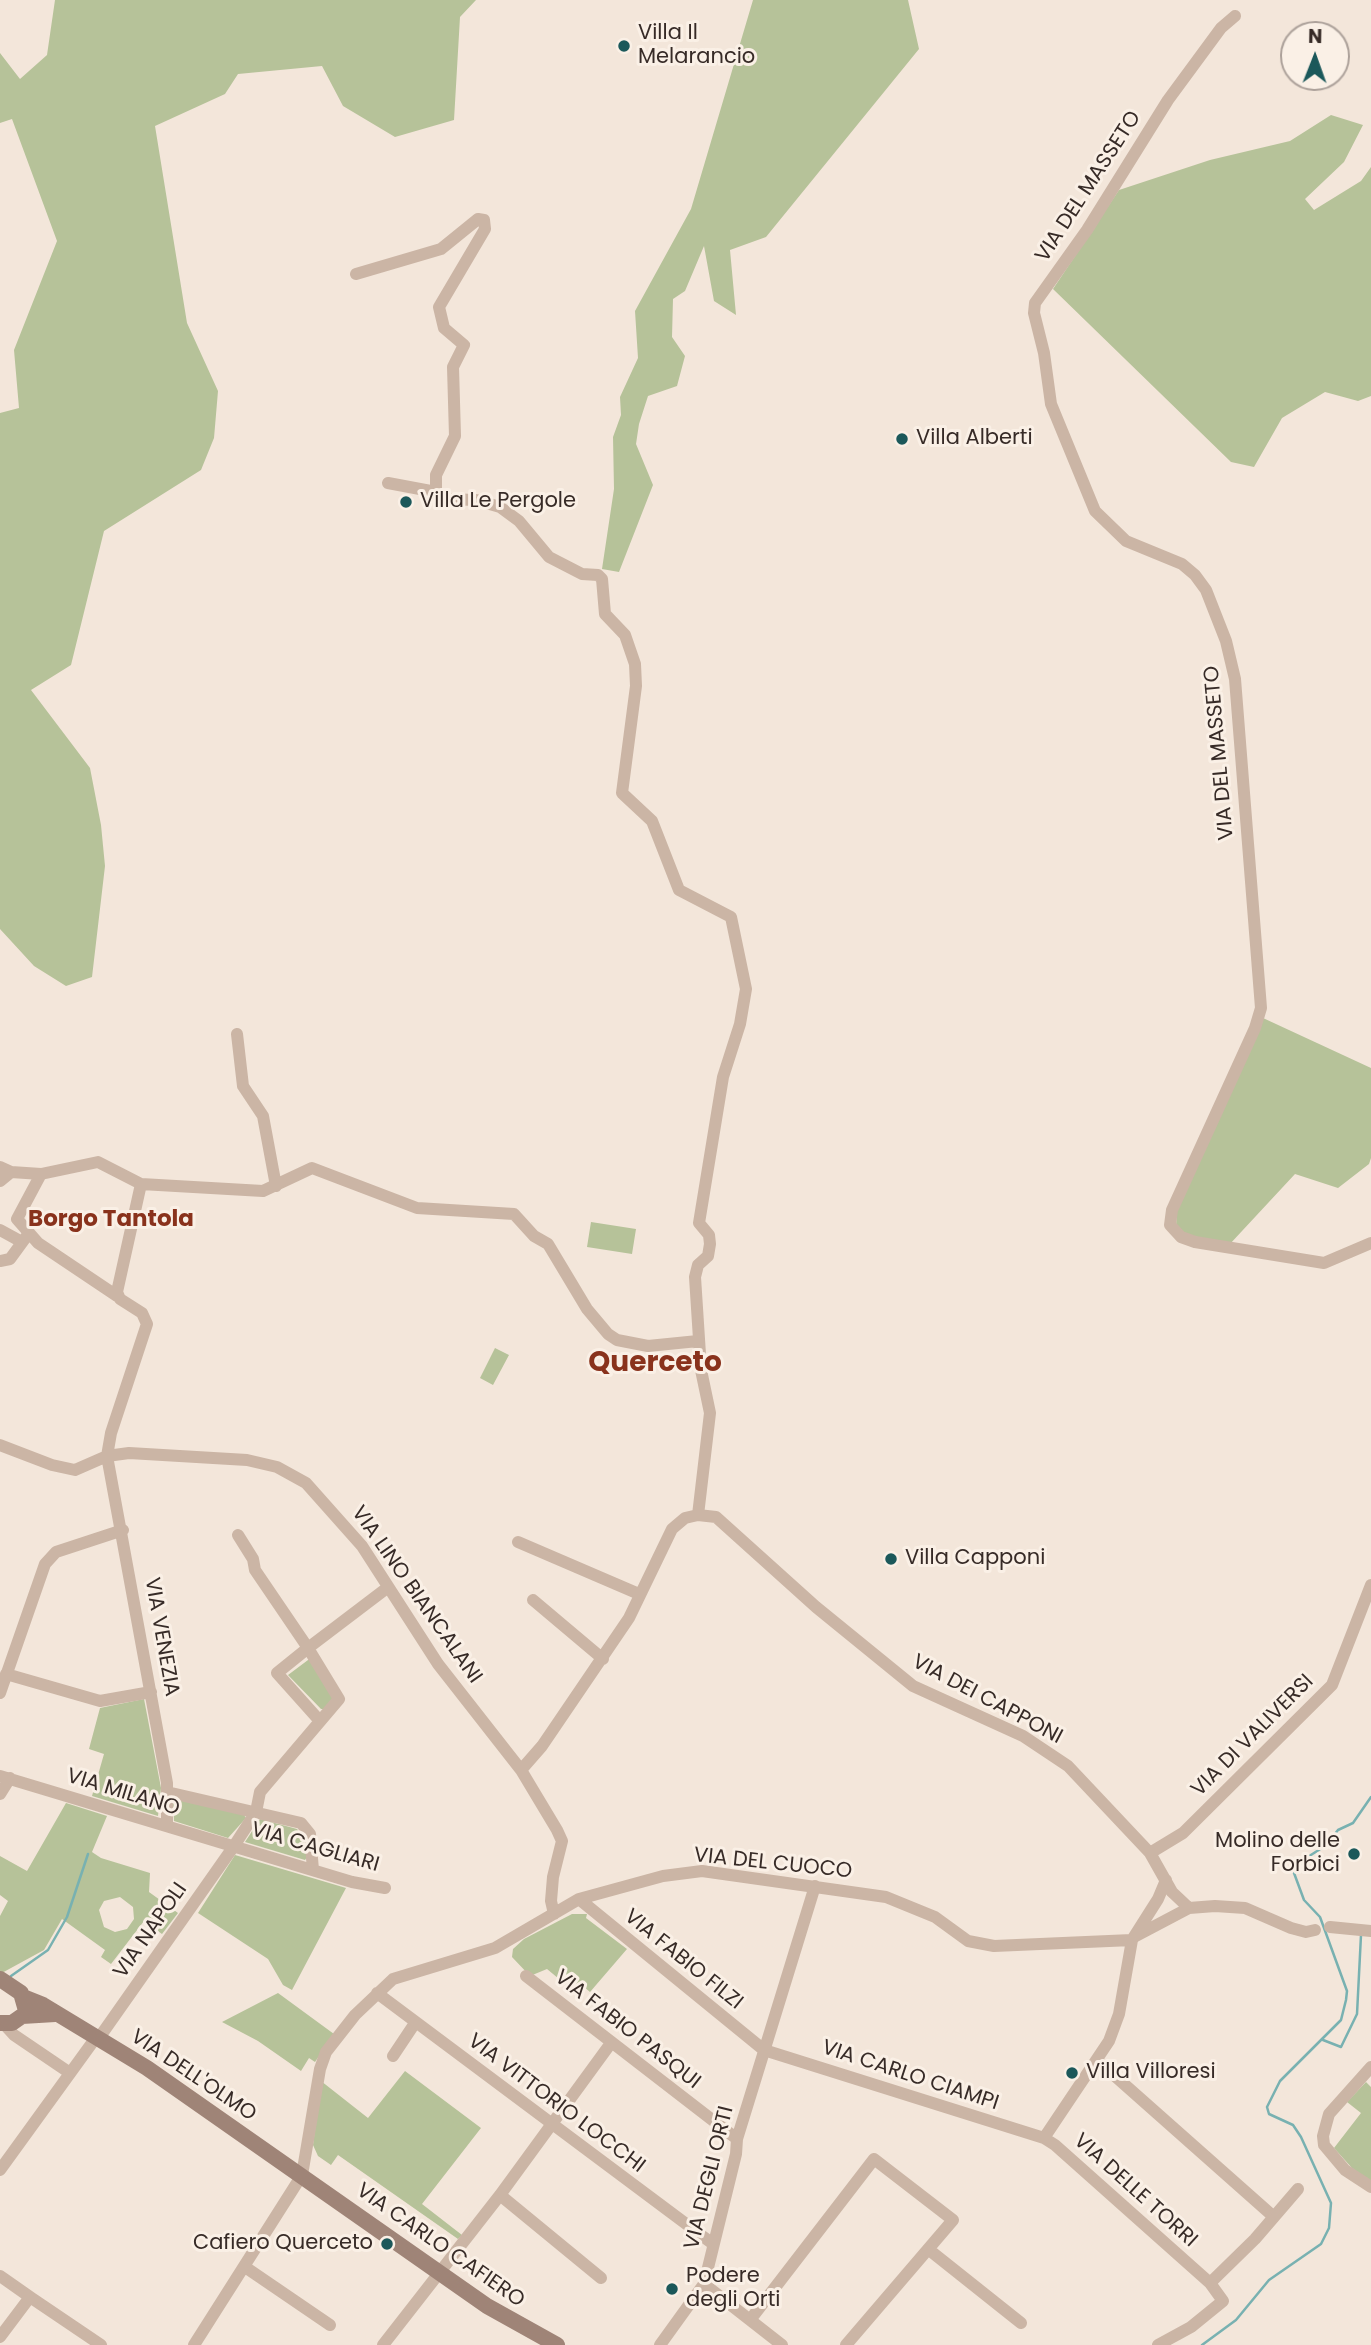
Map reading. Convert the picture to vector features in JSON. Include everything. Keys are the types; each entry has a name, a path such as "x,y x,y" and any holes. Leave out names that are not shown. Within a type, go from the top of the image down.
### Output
{"main road":[{"name":"VIA DELL'OLMO","path":"9,1988 58,2015 302,2175"},
{"name":"VIA DELL'OLMO","path":"9,1988 25,2007 11,2021"},
{"path":"11,2021 58,2015"},
{"name":"VIA CARLO CAFIERO","path":"302,2175 487,2306 557,2345"}],"street":[{"name":"VIA DEL MASSETO","path":"1234,16 1221,28 1168,100 1087,230 1035,303 1034,313 1044,353 1051,404 1095,511 1126,541 1182,564 1195,575 1206,590 1226,641 1236,679 1260,1010 1172,1210 1170,1225 1181,1237 1195,1242 1324,1263 1371,1243"},
{"path":"356,274 441,249 478,219 484,220 485,229 439,307 444,328 464,345 453,367 455,436 436,475 436,492"},
{"path":"388,483 436,492 444,499 471,500 500,507 519,521 549,557 583,574 598,575 602,579 605,614 629,640 635,664 636,686 622,793 652,821 679,890 731,918 746,989 740,1024 723,1077 699,1223 709,1235 710,1244 708,1256 698,1265 695,1277 698,1342 710,1413 698,1515 685,1518 672,1529 629,1618 542,1746 521,1770"},
{"path":"237,1034 243,1086 262,1116 276,1186"},
{"path":"0,1181 5,1170 41,1174 98,1162 141,1184 264,1191 312,1168 418,1208 515,1215 534,1236 548,1244 587,1309 617,1340 648,1346 698,1342"},
{"path":"25,1238 17,1219 41,1174"},
{"path":"117,1296 141,1184"},
{"path":"0,1230 25,1238 142,1313 147,1324 111,1433 107,1456"},
{"path":"0,1261 10,1259 25,1238"},
{"name":"VIA LINO BIANCALANI","path":"0,1445 52,1465 75,1470 107,1456 160,1452 223,1460 247,1460 277,1467 306,1483 362,1546 438,1664 521,1770 562,1841 553,1877 551,1901 554,1914"},
{"name":"VIA VENEZIA","path":"107,1456 123,1530 151,1692 167,1792 167,1826"},
{"name":"VIA DEI CAPPONI","path":"698,1515 716,1517 816,1607 913,1686 1023,1735 1050,1751 1082,1779 1150,1853 1169,1886 1189,1908"},
{"path":"0,1693 45,1564 56,1552 123,1530"},
{"path":"238,1535 253,1559 255,1570 308,1648"},
{"path":"518,1542 639,1594"},
{"name":"VIA DI VALIVERSI","path":"1150,1853 1183,1833 1332,1685 1371,1585"},
{"path":"319,1720 277,1673 387,1588"},
{"path":"533,1600 603,1659"},
{"name":"VIA NAPOLI","path":"0,2171 188,1914 256,1812 260,1792 339,1699 308,1648"},
{"path":"6,1674 100,1701 151,1692"},
{"path":"0,1794 5,1777"},
{"name":"VIA MILANO","path":"5,1777 234,1846"},
{"path":"167,1792 305,1825 310,1834 313,1870"},
{"name":"VIA CAGLIARI","path":"234,1846 352,1882 385,1888"},
{"name":"VIA DEL CUOCO","path":"302,2175 323,2059 339,2034 377,1993 393,1979 495,1948 579,1899 663,1876 702,1871 886,1897 910,1904 935,1917 968,1941 994,1946 1133,1938"},
{"name":"VIA DEGLI ORTI","path":"660,2345 704,2284 736,2154 737,2139 815,1886"},
{"name":"VIA DELLE TORRI","path":"1169,1886 1133,1938 1119,2014 1098,2061 1044,2138 1210,2283"},
{"name":"VIA FABIO FILZI","path":"579,1899 764,2050"},
{"path":"1133,1938 1189,1908 1245,1908 1291,1928 1306,1932 1315,1930"},
{"path":"1330,1927 1371,1931"},
{"name":"VIA FABIO PASQUI","path":"526,1976 737,2139"},
{"name":"VIA VITTORIO LOCCHI","path":"377,1993 713,2245"},
{"path":"11,2021 12,2033 70,2073"},
{"path":"393,2056 415,2023"},
{"path":"383,2345 500,2195 611,2043"},
{"name":"VIA CARLO CIAMPI","path":"764,2050 1044,2138"},
{"path":"1098,2061 1274,2217"},
{"path":"1371,2067 1326,2120 1324,2145 1345,2170 1371,2187"},
{"path":"750,2320 874,2160 953,2220 846,2345"},
{"path":"194,2345 302,2175"},
{"path":"1158,2345 1191,2327 1223,2301 1210,2283 1298,2189"},
{"path":"500,2195 601,2278"},
{"path":"928,2249 1020,2323"},
{"path":"245,2267 330,2325"},
{"path":"0,2276 101,2345"},
{"path":"704,2284 782,2345"},
{"path":"0,2337 30,2297"}],"green space":[{"path":"55,0 476,0 460,17 454,120 395,137 343,106 322,66 238,74 225,94 155,126 187,323 218,391 214,438 201,470 104,531 71,665 31,690 90,768 101,825 105,866 92,977 66,986 34,966 0,929 0,413 19,408 14,350 57,241 12,119 0,123 0,53 20,79 47,55"},
{"path":"753,0 908,0 919,49 766,237 730,250 736,315 714,301 704,246 685,291 673,299 672,337 685,356 677,386 648,396 639,424 636,444 653,485 619,572 602,569 614,489 613,437 621,415 620,397 638,358 635,311 691,209"},
{"path":"1331,115 1363,125 1344,162 1305,199 1314,210 1361,181 1371,167 1371,396 1358,401 1325,392 1282,418 1254,467 1231,462 1053,289 1119,190 1210,160 1290,141"},
{"path":"1263,1018 1371,1068 1371,1158 1369,1164 1338,1188 1295,1174 1229,1245 1186,1234 1176,1226 1177,1210"},
{"path":"591,1222 636,1229 632,1254 587,1247"},
{"path":"495,1348 509,1355 493,1385 480,1378"},
{"path":"312,1657 336,1699 325,1709 321,1709 288,1675"},
{"path":"144,1699 161,1788 158,1816 92,1796 104,1754 89,1749 100,1708"},
{"path":"173,1800 244,1815 246,1818 228,1838 174,1821"},
{"path":"66,1803 107,1816 92,1852 101,1858 150,1873 149,1892 178,1913 162,1934 144,1921 111,1964 101,1957 105,1950 62,1919 44,1950 0,1974 0,1916 8,1901 0,1895 0,1856 27,1871","holes":["120,1897 133,1907 134,1919 127,1929 115,1932 104,1927 99,1910 104,1901"]},
{"path":"260,1819 297,1829 302,1835 308,1856 305,1860 245,1842"},
{"path":"235,1855 346,1888 292,1990 283,1985 268,1959 198,1913"},
{"path":"572,1914 587,1914 586,1918 627,1949 590,1992 583,1986 576,1993 547,1969 530,1976 512,1957 513,1949 524,1939"},
{"path":"278,1993 334,2034 315,2062 309,2058 301,2071 258,2041 222,2022"},
{"path":"405,2071 481,2128 422,2204 462,2235 458,2239 338,2155 331,2165 318,2156 313,2145 321,2081 368,2118"},
{"path":"1366,2082 1371,2087 1371,2182 1352,2168 1334,2148 1361,2113 1347,2102"}],"waterway":[{"path":"1202,2345 1236,2320 1269,2280 1321,2244 1329,2228 1331,2203 1301,2137 1293,2125 1269,2114 1267,2107 1280,2081 1341,2020 1346,2000 1347,1991 1320,1917 1304,1900 1294,1873 1303,1860 1325,1846 1338,1830 1353,1823 1371,1797"},
{"path":"11,1976 48,1950 67,1917 88,1854"},
{"path":"1323,2040 1341,2047 1357,2014 1361,1935"}],"place":[{"name":"Villa Il Melarancio","path":"624,46"},
{"name":"Villa Alberti","path":"902,439"},
{"name":"Villa Le Pergole","path":"406,502"},
{"name":"Villa Capponi","path":"891,1559"},
{"name":"Molino delle Forbici","path":"1354,1854"},
{"name":"Villa Villoresi","path":"1072,2073"},
{"name":"Cafiero Querceto","path":"387,2244"},
{"name":"Podere degli Orti","path":"672,2289"}],"district":[{"name":"Borgo Tantola","path":"111,1220"},
{"name":"Querceto","path":"655,1364"}]}
